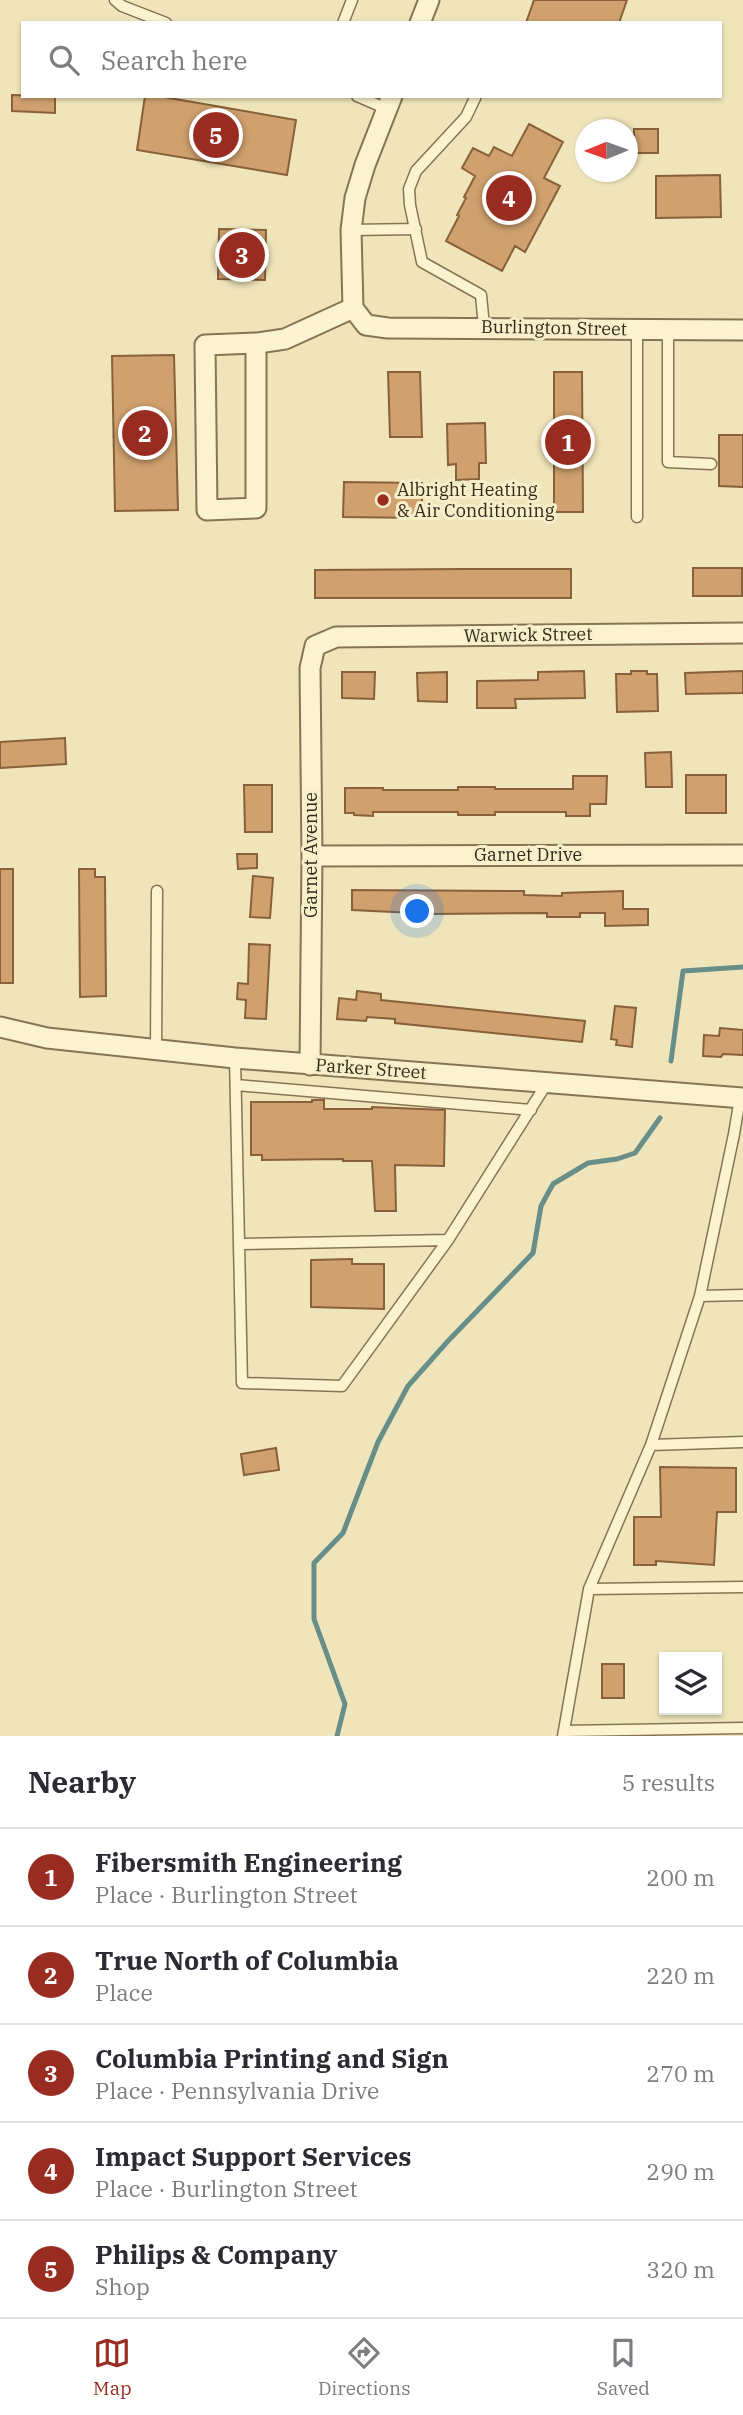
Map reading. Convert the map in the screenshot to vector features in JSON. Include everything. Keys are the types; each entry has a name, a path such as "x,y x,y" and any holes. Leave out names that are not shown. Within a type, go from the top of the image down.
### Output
{"street":[{"path":"421,21 429,0"},
{"path":"256,343 256,508 207,510 205,345 285,339 353,308 351,230 358,187 390,103"},
{"name":"Burlington Street","path":"353,308 366,325 388,328 743,330"},
{"name":"Warwick Street","path":"315,646 337,637 743,633"},
{"name":"Garnet Avenue","path":"310,1065 310,668 315,646"},
{"name":"Garnet Drive","path":"312,856 743,855"},
{"name":"Parker Street","path":"0,1027 47,1038 235,1058 741,1098"}],"lane":[{"path":"115,0 122,6 161,21"},
{"path":"345,21 352,0"},
{"path":"366,98 390,103"},
{"path":"475,98 466,117 416,171 409,189 422,262 481,295 484,327"},
{"path":"351,230 416,229"},
{"path":"637,329 637,517"},
{"path":"668,329 668,462 711,464"},
{"path":"156,1050 157,891"},
{"path":"235,1058 242,1383 342,1386 448,1240 548,1082"},
{"path":"236,1085 531,1110"},
{"path":"741,1098 739,1135 700,1296 651,1445 589,1589 564,1734 743,1728"},
{"path":"240,1244 448,1240"},
{"path":"700,1296 743,1295"},
{"path":"651,1445 743,1442"},
{"path":"589,1589 743,1587"}],"building":[{"path":"534,0 627,0 620,21 527,21"},
{"path":"12,95 21,95 21,98 55,98 55,113 12,111"},
{"path":"145,98 170,98 296,120 287,175 137,150"},
{"path":"529,124 563,142 544,178 560,186 525,252 515,246 502,271 446,241 475,176 462,168 473,148 489,156 494,147 512,156"},
{"path":"638,129 658,129 658,153 638,153"},
{"path":"720,175 721,217 656,218 656,176"},
{"path":"219,229 266,230 265,280 218,279"},
{"path":"174,355 178,510 115,511 112,356"},
{"path":"388,372 420,372 422,437 390,437"},
{"path":"554,372 582,372 583,512 554,512"},
{"path":"485,423 486,463 479,463 479,479 456,480 456,464 448,465 447,424"},
{"path":"719,435 743,435 743,487 719,486"},
{"name":"Albright Heating & Air Conditioning","path":"344,482 422,483 422,518 343,517"},
{"path":"693,568 742,568 742,596 693,596"},
{"path":"571,569 571,598 315,598 315,570"},
{"path":"584,671 585,698 515,699 516,708 477,708 477,681 538,680 538,672"},
{"path":"631,671 657,674 658,711 617,712 616,674 631,674"},
{"path":"743,671 743,693 686,694 685,673"},
{"path":"342,672 375,672 374,699 342,698"},
{"path":"447,672 447,702 418,701 417,673"},
{"path":"65,738 66,764 0,768 0,742"},
{"path":"671,752 672,787 646,787 645,753"},
{"path":"686,775 726,775 726,813 686,813"},
{"path":"573,776 607,776 606,804 590,804 590,816 566,816 566,812 458,815 458,812 373,812 373,816 345,813 345,788 573,789"},
{"path":"244,785 272,785 272,832 245,832"},
{"path":"237,854 257,854 257,868 238,869"},
{"path":"0,869 13,869 13,983 0,983"},
{"path":"79,869 95,869 95,877 105,877 106,996 80,997"},
{"path":"253,876 273,878 270,918 250,917"},
{"path":"352,890 524,891 524,895 562,896 562,893 623,891 623,909 648,909 648,925 605,926 605,913 580,913 580,917 547,917 547,913 435,914 352,910"},
{"path":"249,944 270,945 266,1019 245,1018 246,1000 237,999 238,983 248,984"},
{"path":"357,991 381,994 381,1000 585,1021 582,1042 395,1023 395,1019 337,1019 339,998 356,1000"},
{"path":"615,1006 636,1008 632,1047 616,1045 617,1040 611,1039"},
{"path":"720,1028 743,1030 743,1055 703,1056 704,1035 719,1036"},
{"path":"324,1100 324,1109 372,1107 445,1110 444,1166 395,1165 396,1211 375,1211 372,1161 262,1160 262,1155 251,1155 251,1102"},
{"path":"352,1259 352,1264 384,1264 384,1309 311,1307 311,1260"},
{"path":"276,1448 279,1470 244,1475 241,1454"},
{"path":"660,1467 736,1468 736,1512 717,1512 714,1565 656,1561 656,1565 634,1565 634,1517 661,1517"},
{"path":"602,1664 624,1664 624,1698 602,1698"}],"waterway":[{"path":"671,1061 683,971 743,967"},
{"path":"337,1736 345,1704 314,1619 314,1563 343,1533 378,1442 408,1386 533,1253 541,1206 553,1184 588,1163 617,1159 635,1153 660,1118"}],"place":[{"name":"Philips & Company","path":"216,135"},
{"name":"Impact Support Services","path":"509,198"},
{"name":"Columbia Printing and Sign","path":"242,255"},
{"name":"True North of Columbia","path":"145,433"},
{"name":"Fibersmith Engineering","path":"568,442"},
{"name":"Albright Heating & Air Conditioning","path":"383,500"}]}
